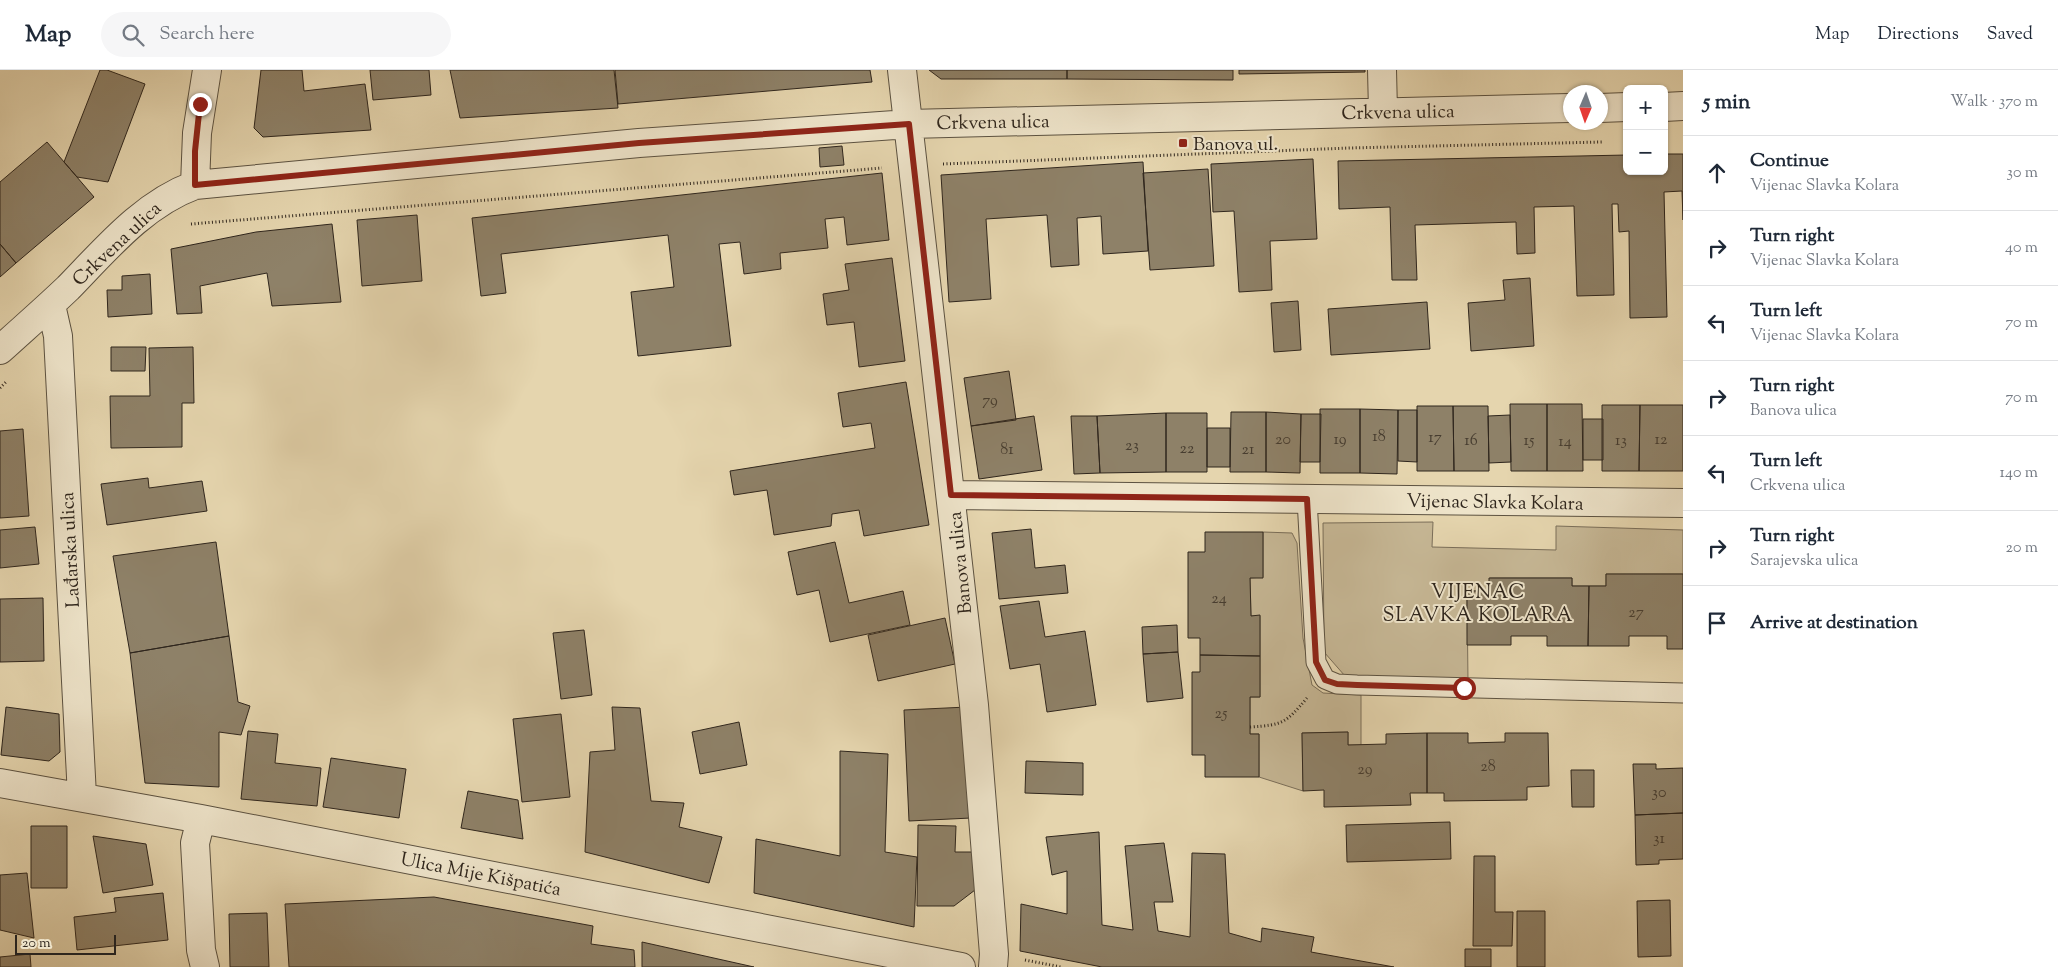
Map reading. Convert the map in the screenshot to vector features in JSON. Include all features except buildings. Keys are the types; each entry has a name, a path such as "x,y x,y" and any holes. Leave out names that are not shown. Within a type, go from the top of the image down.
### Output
{"street":[{"path":"195,185 197,133 207,70"},
{"name":"Banova ulica","path":"902,70 974,705 994,954 993,967"},
{"path":"1382,70 1384,111"},
{"path":"1668,106 1683,106"},
{"path":"1608,108 1623,107"},
{"name":"Crkvena ulica","path":"0,350 51,305 146,213 173,193 195,185 639,143 909,124 1563,108"},
{"name":"Lađarska ulica","path":"51,305 58,336 82,796"},
{"name":"Vijenac Slavka Kolara","path":"951,495 1683,503"},
{"name":"Ulica Mije Kišpatića","path":"0,783 82,796 961,967"},
{"path":"201,819 195,843 201,950 205,967"}],"lane":[{"path":"1307,499 1316,662 1325,680 1337,684 1357,685 1683,692"}],"path":[{"path":"188,224 913,166 1349,148 1607,142"},
{"path":"0,388 15,375"},
{"path":"1250,727 1274,726 1292,717 1325,680"}],"shaded area":[{"path":"1433,522 1432,547 1556,550 1556,526 1683,530 1683,574 1606,574 1606,586 1572,586 1572,578 1490,578 1489,591 1467,591 1468,682 1345,676 1324,652 1323,523"},
{"path":"1263,532 1292,533 1297,543 1303,638 1312,685 1323,693 1361,695 1361,745 1348,745 1348,732 1302,733 1303,791 1259,777 1259,734 1250,734 1250,697 1260,697 1260,616 1251,616 1250,578 1263,577"}],"place":[{"name":"Banova ul.","path":"1183,143"}],"district":[{"name":"VIJENAC SLAVKA KOLARA","path":"1478,602"}],"route":[{"path":"200,104 195,151 195,185 639,143 909,124 951,495 1307,499 1316,662 1325,680 1337,684 1464,688"}]}
